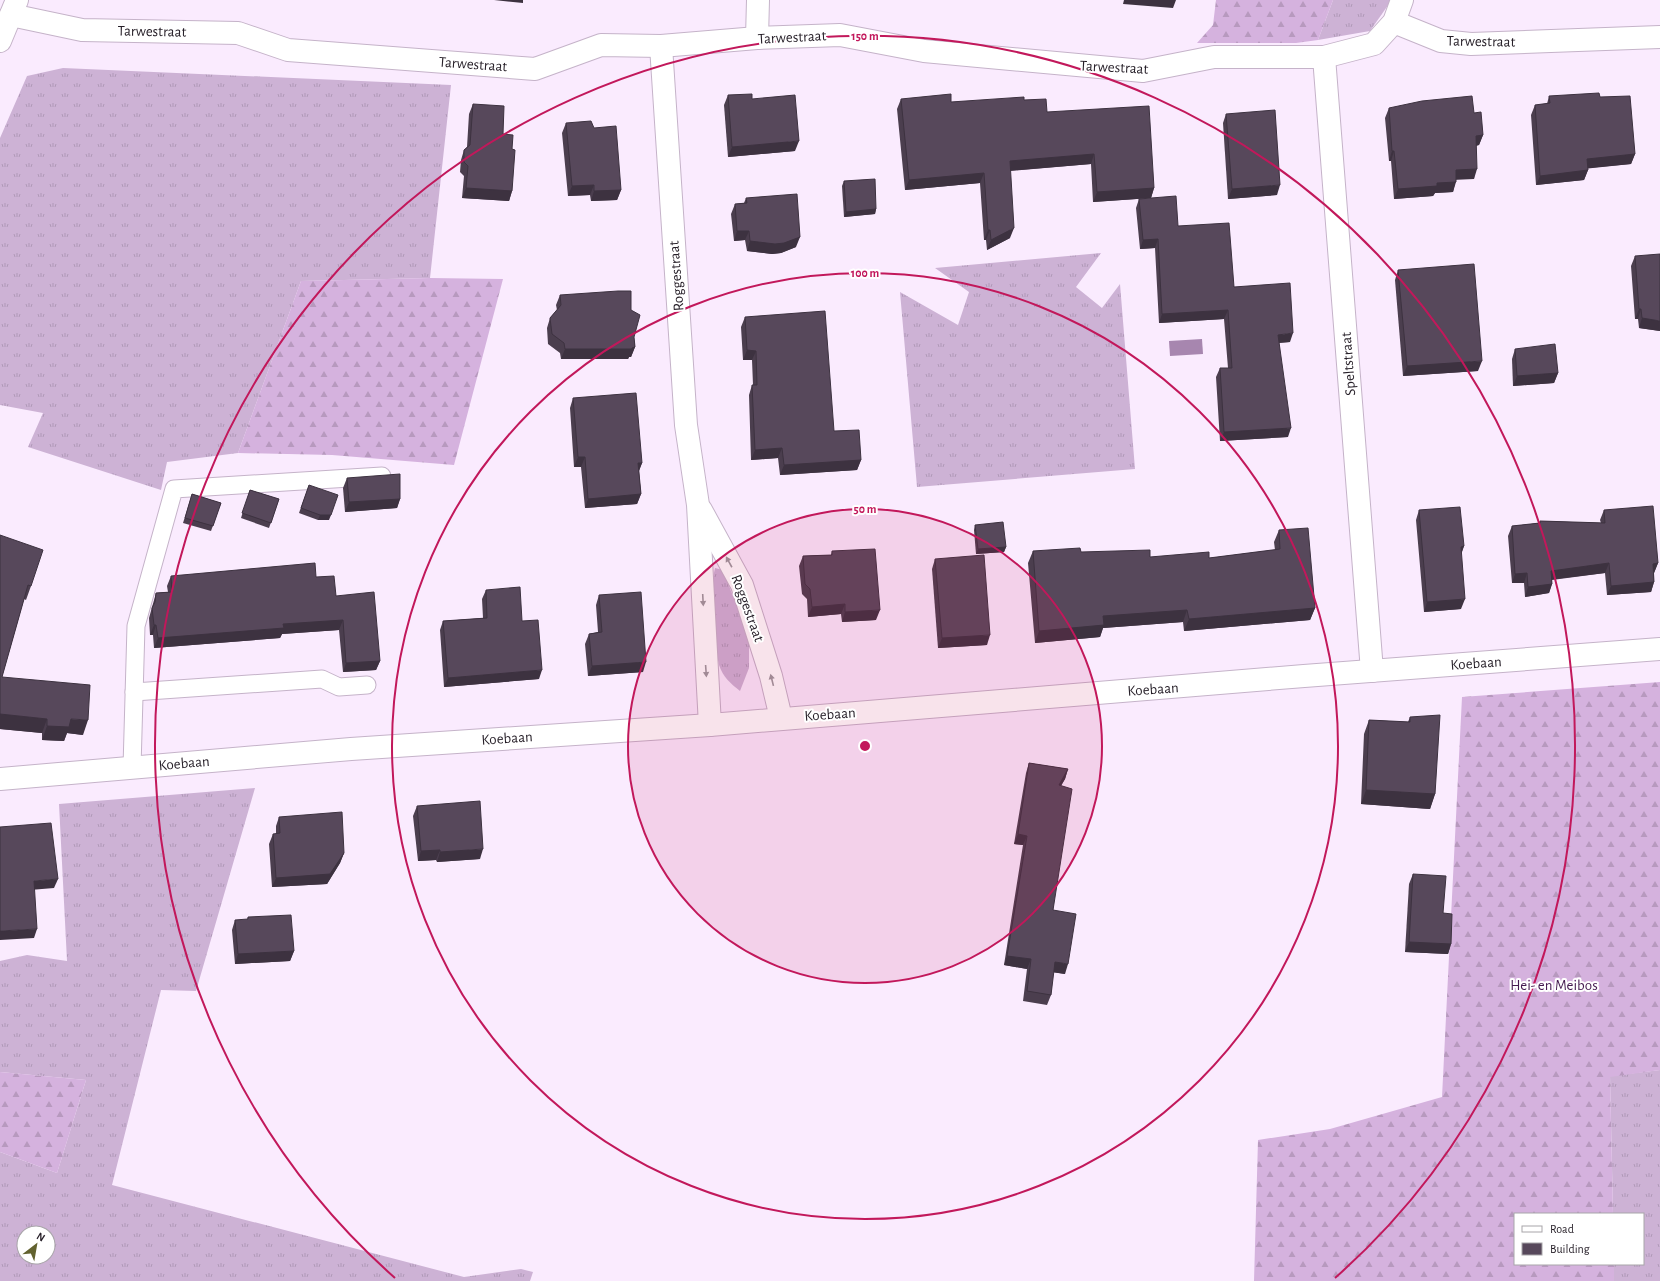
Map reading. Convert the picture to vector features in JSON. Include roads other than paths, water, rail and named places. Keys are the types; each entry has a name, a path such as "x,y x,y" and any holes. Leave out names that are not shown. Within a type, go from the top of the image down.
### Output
{"street":[{"path":"757,38 758,0"},
{"path":"1394,22 1402,0"},
{"path":"0,42 14,7"},
{"name":"Tarwestraat","path":"14,7 82,30 238,33 288,50 535,69 601,45 661,46 757,38 840,35 924,51 1143,71 1214,57 1324,58 1374,44 1394,22 1441,41 1471,44 1660,37"},
{"name":"Roggestraat","path":"661,46 686,425 698,505 710,725"},
{"name":"Speltstraat","path":"1324,58 1372,671"},
{"name":"Roggestraat","path":"698,505 742,585 771,676 781,718"},
{"name":"Koebaan","path":"0,779 351,749 710,725 781,718 1372,671 1660,650"}],"lane":[{"path":"132,768 136,626 174,489 390,475"},
{"path":"134,692 322,679 340,687 367,685"}],"park label":[{"name":"Hei- en Meibos","path":"1554,985"}]}
